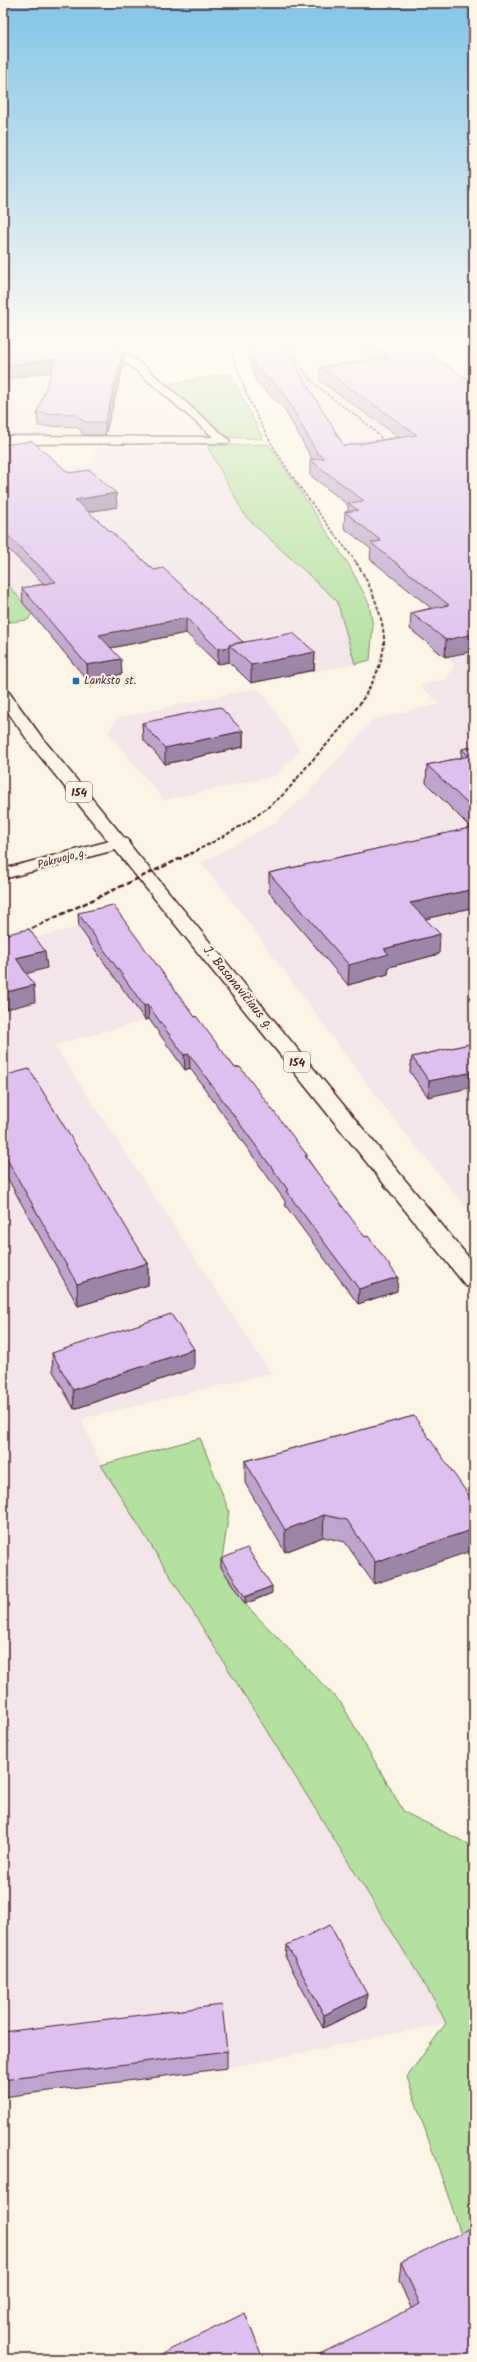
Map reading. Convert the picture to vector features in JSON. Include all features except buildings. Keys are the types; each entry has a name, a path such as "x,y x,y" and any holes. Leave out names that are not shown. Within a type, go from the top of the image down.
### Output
{"main road":[{"name":"J. Basanavičiaus g.","path":"3,694 37,742 121,843 474,1280"},
{"name":"Pakruojo g.","path":"3,874 121,843"}],"shaded area":[{"path":"96,448 208,448 246,517 337,601 355,664 251,683 229,662 218,664 145,592 23,603 3,579 3,559 13,556 3,546 3,476 89,464"},
{"path":"305,448 474,448 474,1217 385,1108 225,891 201,863 276,822 309,792 374,719 440,704 419,685 447,679 455,664 410,629 457,620 424,592 414,594 370,559 380,557 344,528 357,526 362,516 310,475 323,473 314,465"},
{"path":"257,688 263,694 300,750 275,776 164,800 108,733 118,718"},
{"path":"79,927 181,1011 54,1045 271,1373 81,1419 101,1465 435,2001 446,2023 227,2068 3,2097 3,953 26,940"}],"green space":[{"path":"208,448 272,448 349,565 369,603 373,626 370,660 355,664 337,601 246,517"},
{"path":"3,579 32,613 28,620 3,623"},
{"path":"200,1438 229,1511 221,1567 245,1604 341,1703 404,1812 474,1847 474,2265 466,2248 407,2077 446,2023 435,2001 101,1465"}],"railway":[{"path":"275,448 290,474 356,562"},
{"path":"191,853 224,836 246,822 268,807 282,795 332,739 356,709 375,677 381,660 384,633 371,589 355,561"},
{"path":"3,942 191,853"}],"place":[{"name":"Lanksto st.","path":"76,681"}]}
